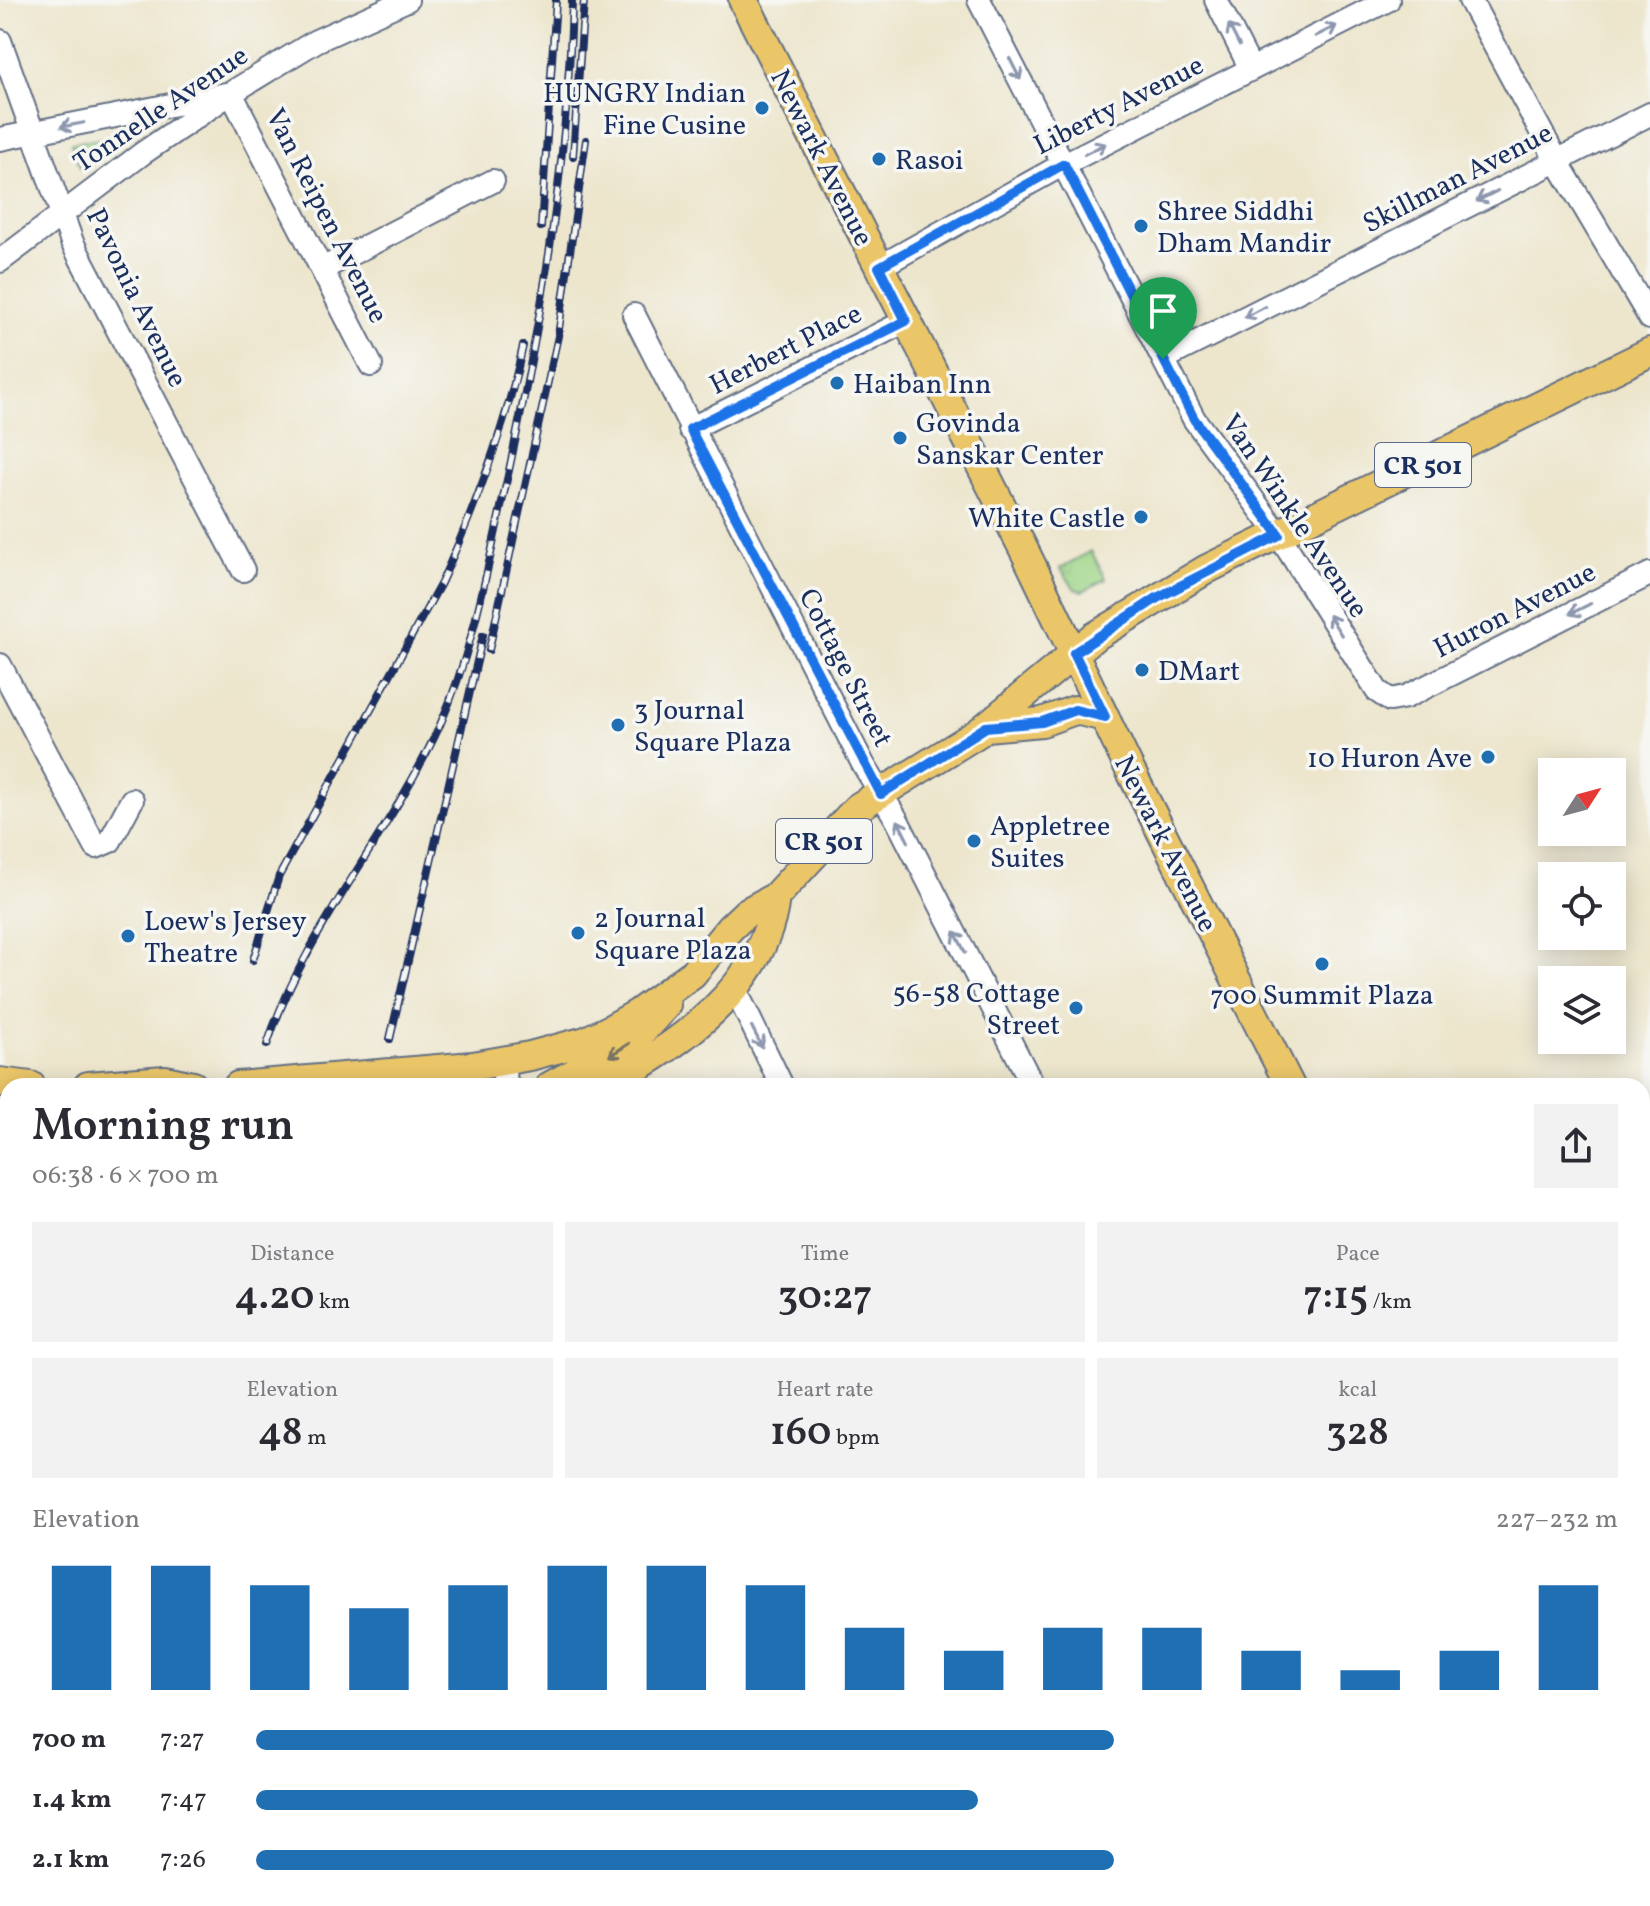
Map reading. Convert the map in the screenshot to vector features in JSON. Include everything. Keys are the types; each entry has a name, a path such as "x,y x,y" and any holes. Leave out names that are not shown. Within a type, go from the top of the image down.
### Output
{"main road":[{"name":"Newark Avenue","path":"743,0 1286,1078"},
{"name":"CR 501","path":"415,1078 504,1074 586,1041 637,1014 692,974 747,912 775,897 842,821 986,727 1074,653 1166,592 1650,352"},
{"path":"986,727 1042,722 1075,710 1105,717"},
{"name":"CR 501","path":"616,1078 694,1027 734,987 762,950 775,897"},
{"path":"566,1078 603,1060 641,1035 692,974"}],"street":[{"name":"Tonnelle Avenue","path":"0,261 63,212 231,93 316,41 407,0"},
{"name":"Van Winkle Avenue","path":"979,0 1194,419 1279,535 1377,691 1390,700 1406,697"},
{"path":"1216,0 1251,69"},
{"name":"Liberty Avenue","path":"879,267 1064,164 1388,0"},
{"path":"1470,0 1557,161 1650,318"},
{"name":"Pavonia Avenue","path":"0,41 72,242 243,570"},
{"path":"0,139 231,93"},
{"name":"Van Reipen Avenue","path":"231,93 371,365"},
{"name":"Skillman Avenue","path":"1163,359 1650,114"},
{"path":"322,269 493,181"},
{"name":"Cottage Street","path":"634,315 690,429 881,794 904,832 1029,1078"},
{"name":"Herbert Place","path":"690,429 906,321"},
{"name":"Huron Avenue","path":"1406,697 1650,574"},
{"path":"0,665 96,847 110,841 132,800"},
{"path":"734,987 778,1078"}],"green space":[{"path":"116,136 118,143 84,171 80,168 71,143"},
{"path":"1091,551 1106,579 1083,591 1075,589 1060,568"}],"railway":[{"path":"541,227 556,0"},
{"path":"267,1045 283,1002 303,962 420,766 451,698 470,642 540,313 565,126 572,0"},
{"path":"573,156 584,0"},
{"path":"489,650 558,336 586,140"},
{"path":"253,960 279,876 441,583 454,554 498,437 523,346"},
{"path":"390,1039 483,635"}],"place":[{"name":"HUNGRY Indian Fine Cusine","path":"762,108"},
{"name":"Rasoi","path":"879,159"},
{"name":"Shree Siddhi Dham Mandir","path":"1141,226"},
{"name":"Haiban Inn","path":"837,383"},
{"name":"Govinda Sanskar Center","path":"900,438"},
{"name":"White Castle","path":"1141,517"},
{"name":"DMart","path":"1142,670"},
{"name":"3 Journal Square Plaza","path":"618,725"},
{"name":"10 Huron Ave","path":"1488,757"},
{"name":"Appletree Suites","path":"974,841"},
{"name":"2 Journal Square Plaza","path":"578,933"},
{"name":"Loew's Jersey Theatre","path":"128,936"},
{"name":"700 Summit Plaza","path":"1322,964"},
{"name":"56-58 Cottage Street","path":"1076,1008"}],"route":[{"path":"1064,164 1163,359 1194,419 1279,535 1207,569 1094,637 1074,653 1105,717 1075,710 1042,722 986,727 881,794 690,429 906,321 879,267 1064,164"}]}
